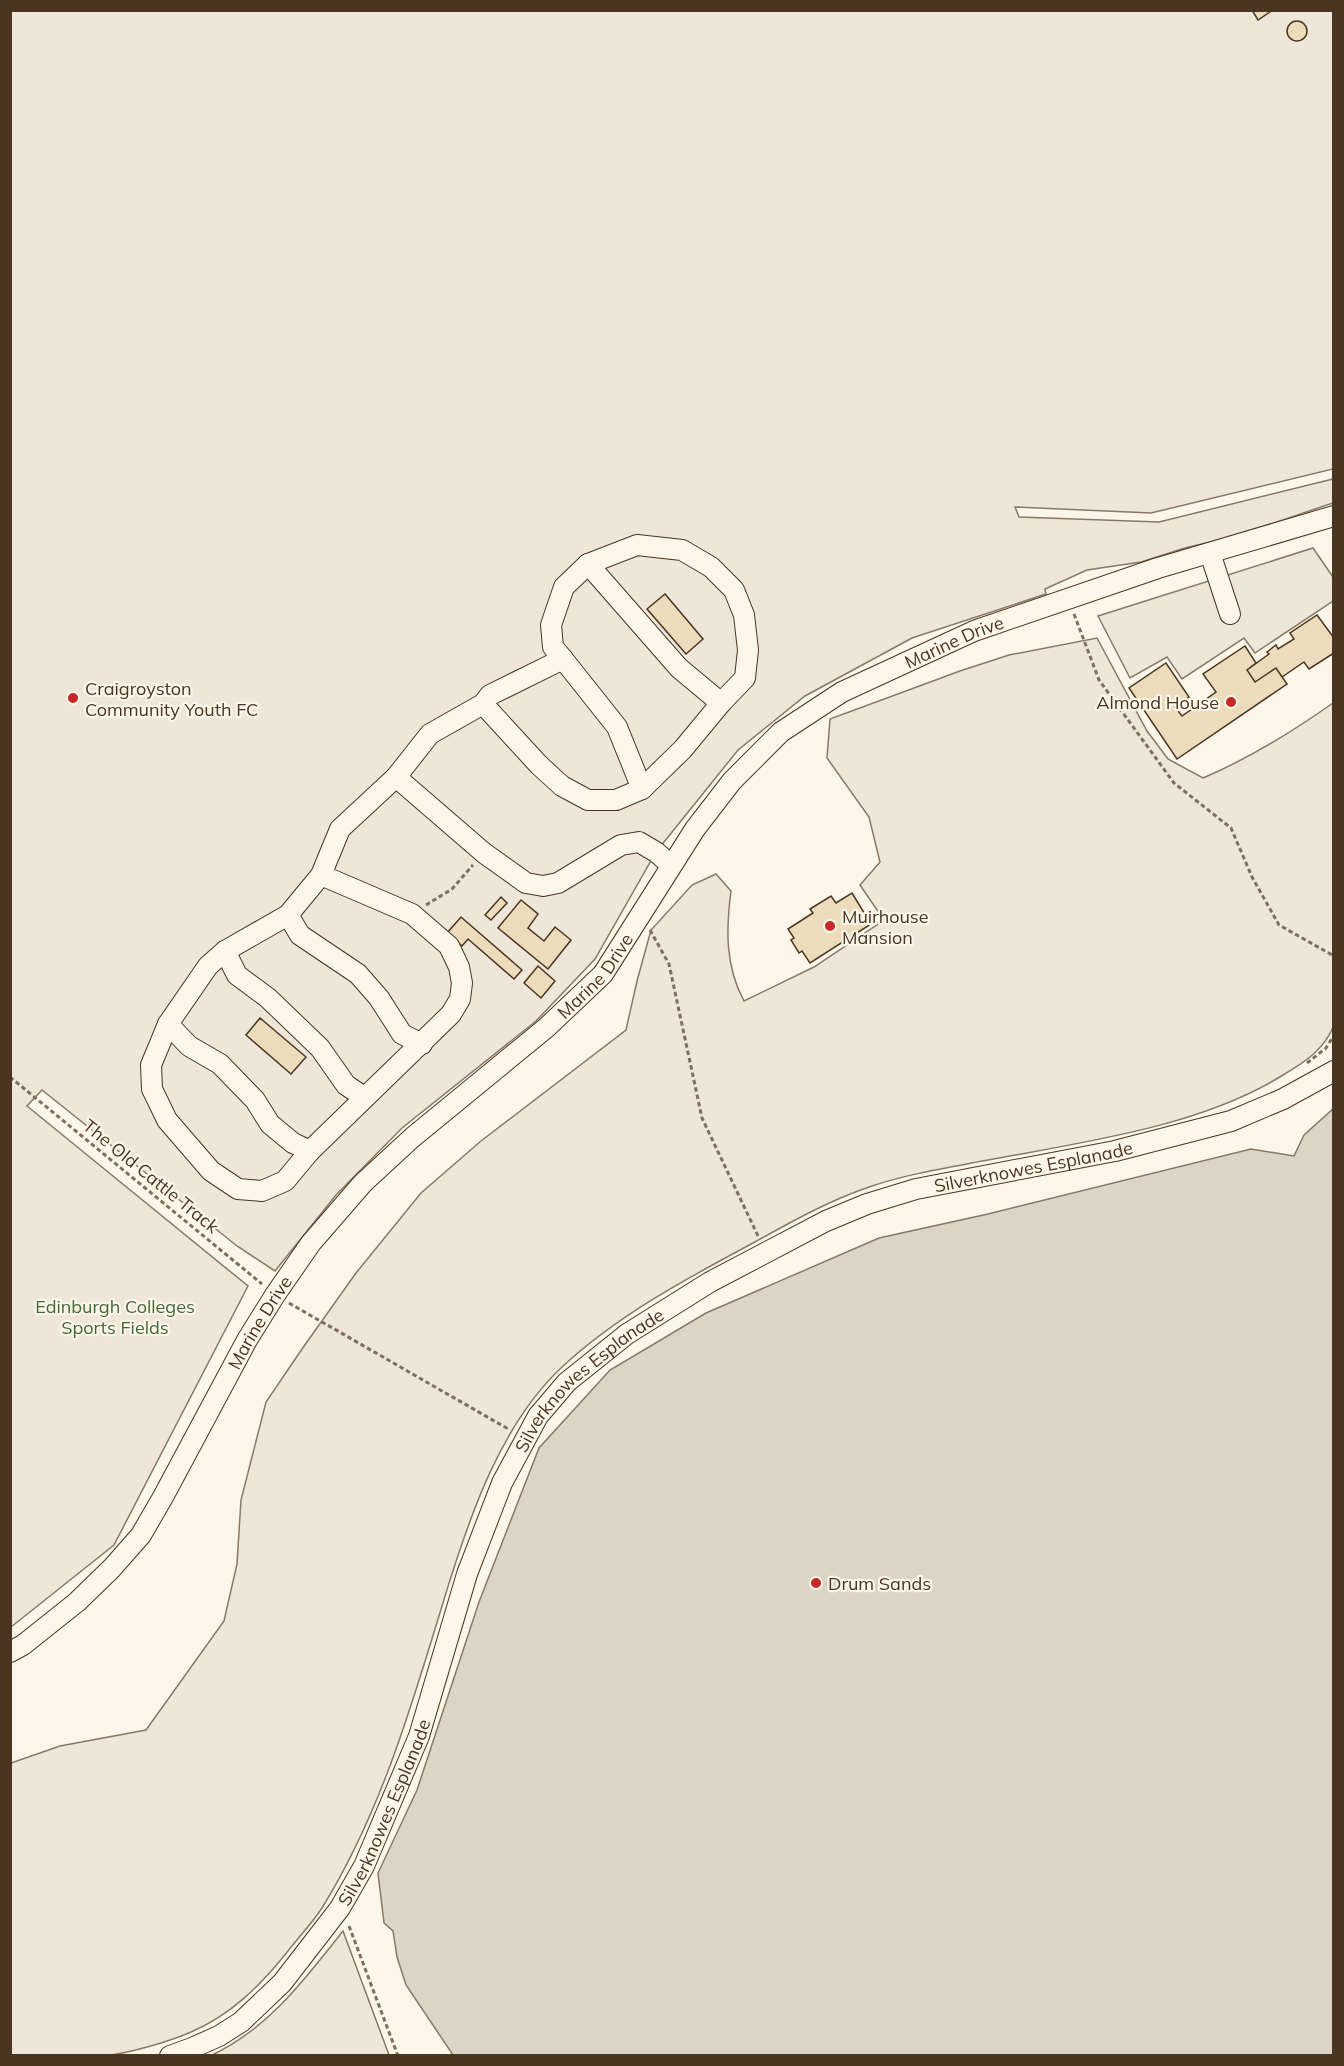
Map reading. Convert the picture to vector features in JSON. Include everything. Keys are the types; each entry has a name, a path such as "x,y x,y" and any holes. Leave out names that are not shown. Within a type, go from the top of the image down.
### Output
{"street":[{"name":"Marine Drive","path":"10,1652 23,1645 77,1602 112,1568 141,1534 247,1340 311,1243 363,1183 413,1137 546,1028 603,974 695,830 732,780 781,732 842,692 974,631 1158,568 1334,516"},
{"path":"483,704 539,765 562,786 588,800 616,800 642,789 683,749 745,678 748,650 744,615 734,590 711,567 682,550 638,546 588,564 564,587 551,625 553,647 617,727 642,789"},
{"path":"1210,553 1230,614"},
{"path":"588,564 679,668 721,703"},
{"path":"321,875 412,914 449,946 459,967 462,983 460,999 451,1014 422,1044 364,1097 310,1151 285,1180 262,1191 238,1189 211,1171 167,1120 152,1089 151,1065 168,1024 208,966 225,951 288,915 321,875 340,830 396,777 430,735 483,704 490,695 563,658"},
{"path":"396,777 484,853 526,883 543,886 558,883 621,845 639,842 656,852 671,866"},
{"path":"288,915 300,936 358,974 379,998 402,1034 422,1044"},
{"path":"225,951 237,975 268,998 320,1048 346,1085 364,1097"},
{"path":"168,1024 189,1046 220,1064 255,1100 270,1124 293,1143 310,1151"},
{"name":"Silverknowes Esplanade","path":"170,2055 219,2036 241,2022 282,1983 340,1908 364,1866 419,1736 467,1574 502,1484 538,1416 567,1382 627,1334 710,1282 826,1221 856,1208 916,1189 1115,1151 1231,1121 1283,1099 1334,1071"}],"path":[{"path":"1068,599 1099,680 1174,783 1231,828 1252,877 1279,925 1334,957"},
{"path":"412,914 452,889 484,853"},
{"path":"642,914 669,964 702,1118 766,1253"},
{"name":"The Old Cattle Track","path":"10,1077 275,1295 526,1439"},
{"path":"340,1908 356,1941 398,2055"}],"green space":[{"name":"Edinburgh Colleges Sports Fields","path":"11,11 1333,11 1333,469 1151,513 1015,507 1019,517 1159,522 1333,479 1333,503 1232,537 1185,548 1141,562 1087,570 1045,589 1046,594 912,638 805,696 738,750 656,852 595,959 536,1021 402,1128 336,1195 275,1271 237,1246 42,1090 27,1106 248,1286 114,1545 11,1627"},
{"path":"1097,638 1147,731 1168,759 1203,778 1270,744 1333,703 1334,1025 1325,1042 1299,1065 1248,1094 1171,1122 1088,1142 918,1174 881,1183 839,1199 810,1212 703,1270 629,1314 606,1331 562,1367 540,1390 505,1443 477,1502 455,1563 408,1715 379,1794 343,1871 322,1908 278,1964 232,2008 206,2025 171,2040 102,2056 11,2055 11,1763 60,1746 146,1730 224,1621 237,1564 241,1500 266,1402 356,1273 421,1193 481,1141 626,1030 651,930 692,885 716,874 731,891 728,947 733,974 744,1001 814,967 884,920 860,885 880,862 869,817 827,758 830,719 1009,655"},
{"path":"343,1931 389,2055 212,2055 251,2031 285,2001"}],"shaded area":[{"path":"1313,548 1333,577 1333,601 1255,653 1244,638 1182,679 1167,657 1130,678 1098,616"},
{"name":"Drum Sands","path":"1333,1109 1333,2055 453,2055 406,1985 397,1957 393,1931 384,1923 378,1873 417,1790 479,1602 539,1448 610,1370 706,1313 879,1238 988,1214 1251,1149 1294,1156 1304,1135"}],"building":[{"path":"1252,10 1273,10 1258,20"},
{"path":"1297,21 1304,24 1307,31 1304,38 1297,41 1290,38 1287,31 1290,24"},
{"path":"665,594 703,639 686,654 647,609"},
{"path":"1317,615 1334,638 1334,653 1309,669 1304,662 1282,677 1276,668 1255,682 1247,670 1269,654 1267,652 1276,645 1278,649 1294,639 1290,633"},
{"name":"Almond House","path":"1245,646 1256,663 1247,670 1255,682 1276,668 1287,684 1177,759 1129,688 1166,663 1189,697 1175,707 1182,716 1216,692 1203,674"},
{"name":"Muirhouse Mansion","path":"852,893 871,924 810,963 802,951 799,953 791,940 794,938 788,929 813,913 810,909 831,896 836,903"},
{"path":"501,897 507,903 491,920 485,915"},
{"path":"521,900 538,914 528,928 544,941 555,927 571,940 548,969 498,928"},
{"path":"461,917 522,970 514,979 468,939 462,946 447,933"},
{"path":"538,966 555,981 541,998 524,983"},
{"path":"260,1018 306,1057 291,1074 246,1035"}],"place":[{"name":"Craigroyston Community Youth FC","path":"73,698"},
{"name":"Almond House","path":"1231,702"},
{"name":"Muirhouse Mansion","path":"830,926"},
{"name":"Drum Sands","path":"816,1583"}]}
